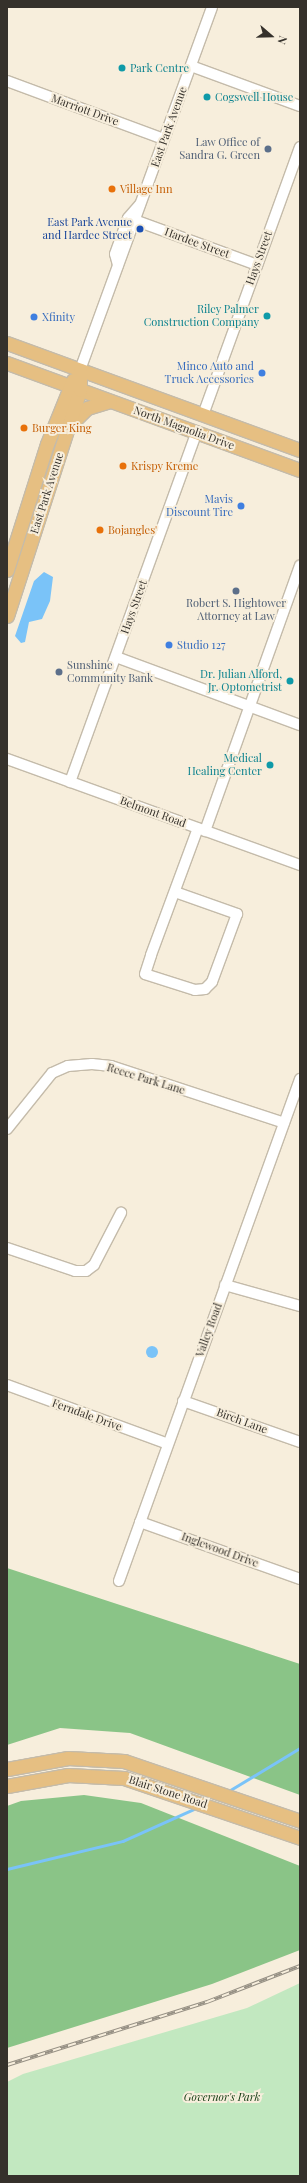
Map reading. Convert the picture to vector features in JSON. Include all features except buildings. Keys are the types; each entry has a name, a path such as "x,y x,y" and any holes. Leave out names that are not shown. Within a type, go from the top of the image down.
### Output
{"main road":[{"name":"North Magnolia Drive","path":"7,343 300,450"},
{"name":"North Magnolia Drive","path":"7,363 300,470"},
{"name":"East Park Avenue","path":"7,570 80,370"},
{"name":"East Park Avenue","path":"7,616 68,427 74,388"},
{"path":"68,427 87,408 110,401"},
{"name":"Blair Stone Road","path":"7,1769 55,1759 95,1758 131,1762 300,1822"},
{"name":"Blair Stone Road","path":"7,1786 52,1776 95,1774 124,1778 176,1794 300,1838"}],"street":[{"name":"East Park Avenue","path":"80,370 118,264 137,221 142,201 212,7"},
{"path":"191,66 300,106"},
{"name":"Marriott Drive","path":"7,81 164,139"},
{"name":"Hays Street","path":"203,415 300,147"},
{"name":"East Park Avenue","path":"118,264 115,254 128,218 142,201"},
{"name":"Hardee Street","path":"137,221 257,265"},
{"name":"Hays Street","path":"70,782 197,432"},
{"path":"175,892 237,914 212,982 205,989 195,990 145,974 175,892 202,830 250,706 300,566"},
{"path":"116,657 300,725"},
{"name":"Belmont Road","path":"7,759 300,865"},
{"name":"Reece Park Lane","path":"7,1129 52,1073 68,1066 92,1064 111,1066 284,1123"},
{"name":"Valley Road","path":"119,1581 300,1079"},
{"path":"7,1248 75,1271 86,1271 94,1265 121,1213"},
{"path":"225,1285 300,1306"},
{"name":"Ferndale Drive","path":"7,1385 168,1444"},
{"name":"Birch Lane","path":"183,1400 300,1442"},
{"name":"Inglewood Drive","path":"140,1522 300,1579"}],"green space":[{"path":"7,1568 300,1664 300,1795 130,1733 60,1728 7,1745"},
{"path":"84,1795 141,1803 300,1866 300,1950 212,1984 7,2048 7,1806 21,1801"},
{"name":"Governor's Park","path":"300,1983 300,2176 7,2176 7,2082 23,2074 247,2008"}],"water":[{"path":"44,572 53,577 50,601 42,619 29,622 25,642 21,643 15,636 34,581"},
{"path":"150,1346 154,1346 158,1352 154,1358 150,1358 146,1354 146,1350"}],"waterway":[{"path":"227,1792 300,1748"},
{"path":"7,1869 123,1841 196,1808"}],"railway":[{"path":"7,2065 207,2002 300,1966"}],"place":[{"name":"Park Centre","path":"122,68"},
{"name":"Cogswell House","path":"207,97"},
{"name":"Law Office of Sandra G. Green","path":"268,149"},
{"name":"Village Inn","path":"112,189"},
{"name":"East Park Avenue and Hardee Street","path":"140,229"},
{"name":"Riley Palmer Construction Company","path":"267,316"},
{"name":"Xfinity","path":"34,317"},
{"name":"Minco Auto and Truck Accessories","path":"262,373"},
{"name":"Burger King","path":"24,428"},
{"name":"Krispy Kreme","path":"123,466"},
{"name":"Mavis Discount Tire","path":"241,506"},
{"name":"Bojangles'","path":"100,530"},
{"name":"Robert S. Hightower Attorney at Law","path":"236,591"},
{"name":"Studio 127","path":"169,645"},
{"name":"Sunshine Community Bank","path":"59,672"},
{"name":"Dr. Julian Alford, Jr. Optometrist","path":"290,681"},
{"name":"Medical Healing Center","path":"270,765"}]}
